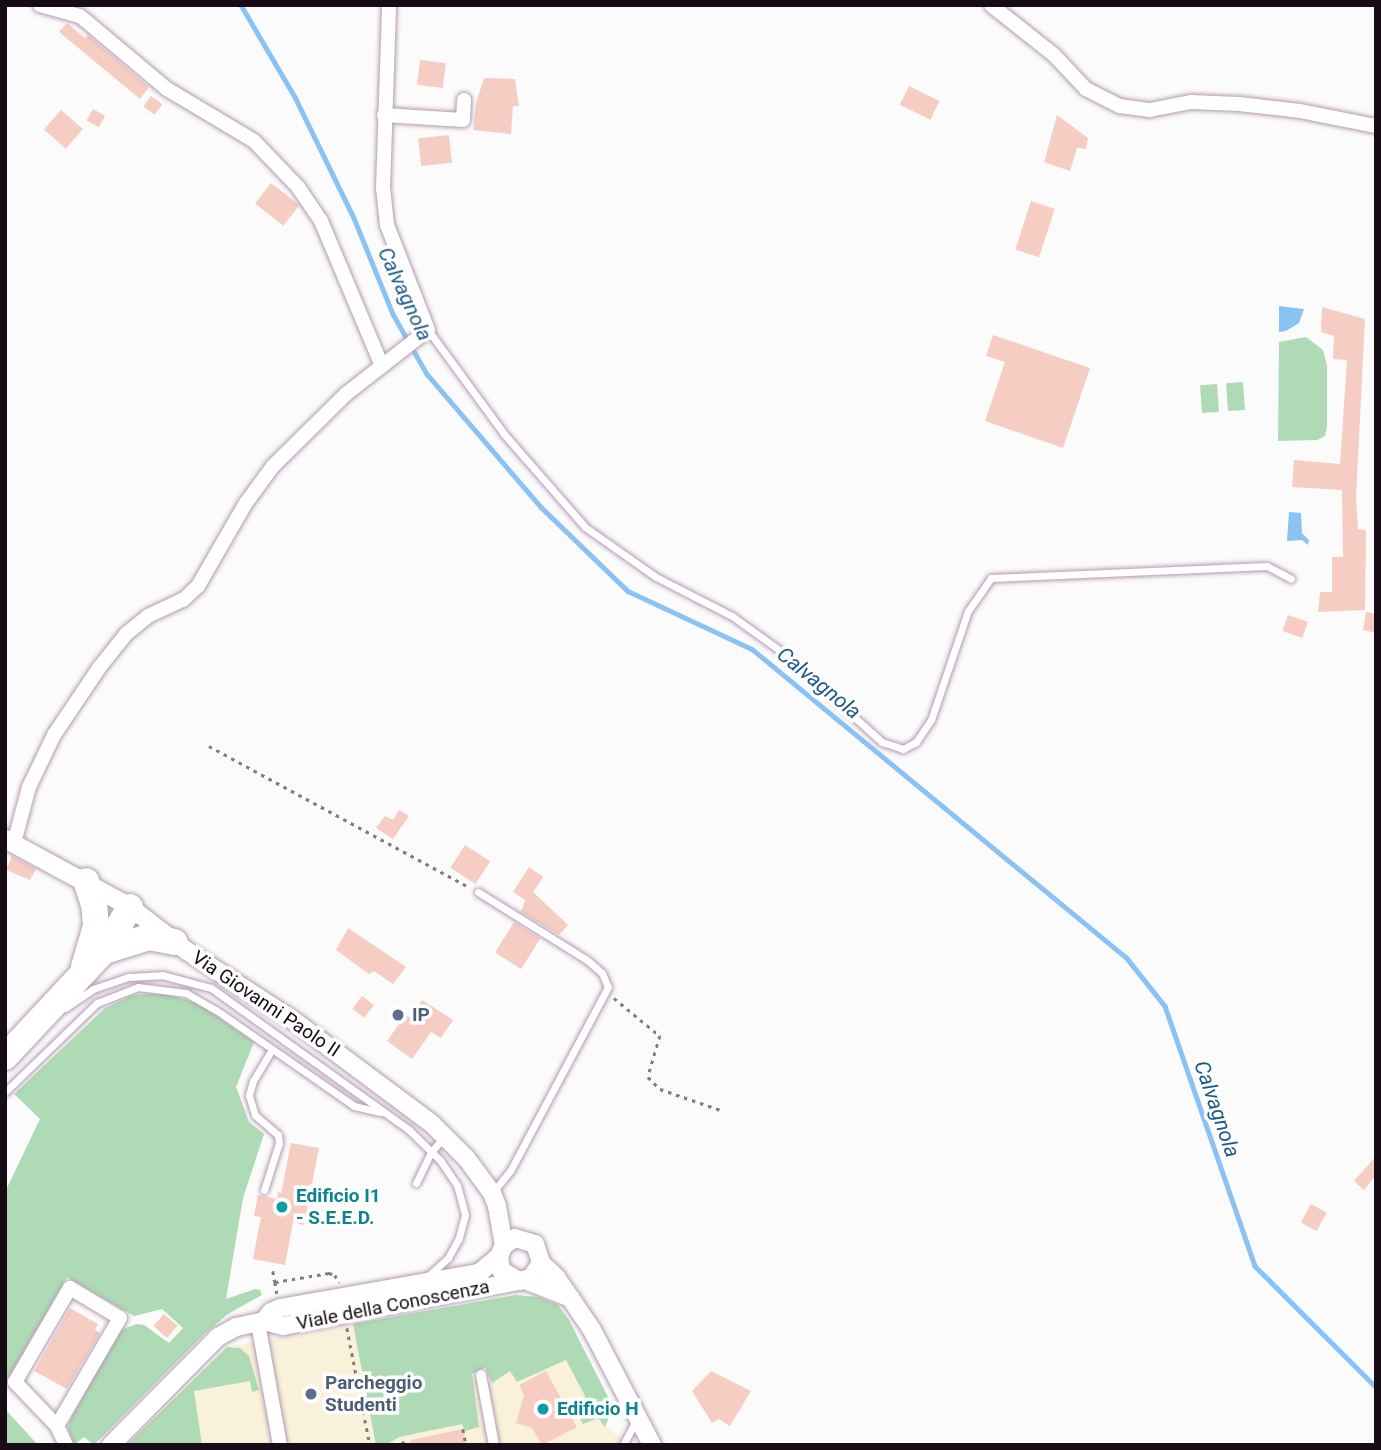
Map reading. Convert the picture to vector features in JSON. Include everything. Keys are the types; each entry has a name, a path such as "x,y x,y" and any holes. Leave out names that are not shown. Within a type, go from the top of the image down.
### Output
{"highway":[{"path":"86,881 94,905 98,947"},
{"path":"6,1056 83,971 98,947 130,907"},
{"path":"98,947 149,937 175,942"}],"street":[{"path":"40,5 80,16 167,89 254,141 298,187 321,220 383,363"},
{"path":"10,841 29,788 54,735 125,634 148,616 183,600 198,586 246,503 273,466 346,394 424,332 387,225 383,189 388,5"},
{"path":"991,5 1054,55 1086,89 1120,106 1150,110 1191,102 1239,104 1300,111 1376,127"},
{"path":"384,115 463,120 464,100"},
{"name":"Via Giovanni Paolo II","path":"10,841 130,907 175,942 294,1021 374,1079 444,1136 467,1159 494,1199 529,1240"},
{"name":"Via Giovanni Paolo II","path":"494,1199 501,1251"},
{"path":"571,1298 501,1270 501,1251 515,1238 529,1240 539,1249 541,1263 571,1298 592,1330 652,1445"},
{"name":"Viale della Conoscenza","path":"261,1322 279,1308 416,1287 479,1273 501,1251"},
{"path":"522,1280 536,1274 541,1263"},
{"name":"Viale della Conoscenza","path":"261,1322 283,1326 522,1280"},
{"path":"57,1426 120,1318 70,1288 15,1382 57,1426 66,1445"},
{"path":"111,1445 218,1338 236,1327 261,1322 280,1445"},
{"path":"481,1375 494,1445"}],"lane":[{"path":"424,332 503,434 585,527 621,555 656,577 733,616 782,652 883,742 903,748 916,742 931,720 968,611 991,578 1267,566 1291,579"},
{"path":"478,892 587,960 607,981 606,992 494,1199"},
{"path":"41,1018 71,1005 93,989 128,976 162,975 211,988 282,1038 385,1112 431,1152 457,1185 465,1215 459,1238 448,1258 416,1287"},
{"path":"5,1092 97,1003 138,987 186,993 216,1010 354,1106 385,1112"},
{"path":"282,1038 294,1021"},
{"path":"264,1190 279,1143 278,1135 255,1115 248,1095 272,1049"},
{"path":"416,1183 431,1152 444,1136"},
{"path":"623,1445 639,1418"}],"path":[{"path":"209,746 478,892"},
{"path":"606,992 660,1036 648,1077 660,1089 723,1111"},
{"path":"348,1329 370,1445"},
{"path":"463,1429 466,1445"}],"shaded area":[{"path":"516,1295 538,1297 558,1305 569,1320 613,1407 605,1427 633,1445 127,1445 227,1347"}],"green space":[{"path":"1306,337 1323,350 1327,365 1325,436 1317,440 1278,441 1279,342"},
{"path":"1243,382 1245,410 1228,411 1226,383"},
{"path":"1217,384 1219,412 1202,413 1200,385"},
{"path":"160,993 198,1003 254,1042 236,1087 249,1122 264,1134 243,1198 226,1299 255,1289 260,1290 262,1295 228,1314 202,1336 94,1445 84,1437 74,1445 68,1428 70,1420 120,1330 137,1324 144,1325 169,1343 183,1328 162,1309 134,1316 67,1277 5,1384 5,1192 40,1119 14,1094 105,1008 133,995"},
{"path":"516,1295 538,1297 558,1305 569,1320 613,1407 605,1427 598,1418 583,1424 573,1406 586,1398 566,1360 517,1382 510,1371 492,1383 485,1367 472,1374 479,1427 465,1431 462,1424 399,1437 386,1445 376,1445 353,1324"},
{"path":"227,1347 240,1348 249,1356 259,1390 252,1392 250,1381 194,1391 202,1445 127,1445"},
{"path":"5,1409 38,1445 5,1445"}],"water":[{"path":"1279,306 1304,309 1299,323 1279,332"},
{"path":"1289,512 1301,513 1302,533 1309,540 1308,545 1302,540 1287,541"}],"building":[{"path":"67,23 85,38 88,35 149,87 140,99 59,32"},
{"path":"420,60 446,63 443,88 417,85"},
{"path":"484,78 515,79 519,106 513,106 511,134 473,130 476,103"},
{"path":"909,86 940,101 930,120 900,105"},
{"path":"151,96 162,104 155,115 143,107"},
{"path":"93,109 105,116 99,127 86,120"},
{"path":"61,110 83,129 66,149 44,130"},
{"path":"1057,115 1088,138 1086,149 1077,148 1070,171 1044,162"},
{"path":"449,135 452,163 421,166 418,138"},
{"path":"271,183 299,205 283,226 255,203"},
{"path":"1031,201 1055,209 1039,257 1015,250"},
{"path":"1322,307 1365,319 1356,498 1358,529 1366,530 1365,610 1318,612 1320,592 1332,592 1332,557 1343,557 1342,490 1292,487 1294,460 1340,464 1347,360 1333,359 1334,336 1321,332"},
{"path":"993,335 1090,368 1063,448 985,421 1005,362 986,356"},
{"path":"1366,612 1376,614 1376,633 1363,630"},
{"path":"1288,615 1308,622 1302,638 1282,631"},
{"path":"399,810 409,816 393,839 376,828 385,816 393,820"},
{"path":"465,845 490,861 475,884 450,868"},
{"path":"12,856 36,869 30,880 6,870"},
{"path":"529,867 543,877 533,892 568,925 559,935 521,912 525,900 513,892"},
{"path":"514,922 540,938 521,969 495,953"},
{"path":"348,928 406,967 393,984 374,971 369,974 336,950"},
{"path":"362,996 374,1005 364,1018 352,1009"},
{"path":"422,1000 453,1020 441,1038 431,1032 412,1059 387,1041 406,1014 410,1018"},
{"name":"Edificio I1 - S.E.E.D.","path":"291,1143 319,1148 304,1225 293,1222 285,1265 253,1259 261,1217 254,1216 258,1195 277,1199 278,1192 281,1193"},
{"path":"1376,1156 1376,1175 1364,1190 1354,1181"},
{"path":"1311,1204 1327,1213 1317,1231 1301,1222"},
{"path":"70,1308 98,1324 95,1330 100,1333 67,1389 34,1371"},
{"path":"164,1314 178,1326 167,1338 154,1326"},
{"name":"Edificio H","path":"546,1371 577,1427 542,1445 532,1428 516,1423 524,1395 519,1385"},
{"path":"711,1371 751,1391 730,1426 719,1419 712,1423 692,1391"},
{"path":"463,1429 466,1445 411,1445 411,1440"}],"waterway":[{"name":"Calvagnola","path":"241,5 295,97 354,218 393,314 427,374 541,507 628,591 752,649 1126,957 1165,1006 1255,1266 1376,1387"}],"place":[{"name":"IP","path":"398,1015"},
{"name":"Edificio I1 - S.E.E.D.","path":"282,1207"},
{"name":"Parcheggio Studenti","path":"311,1394"},
{"name":"Edificio H","path":"543,1409"}]}
